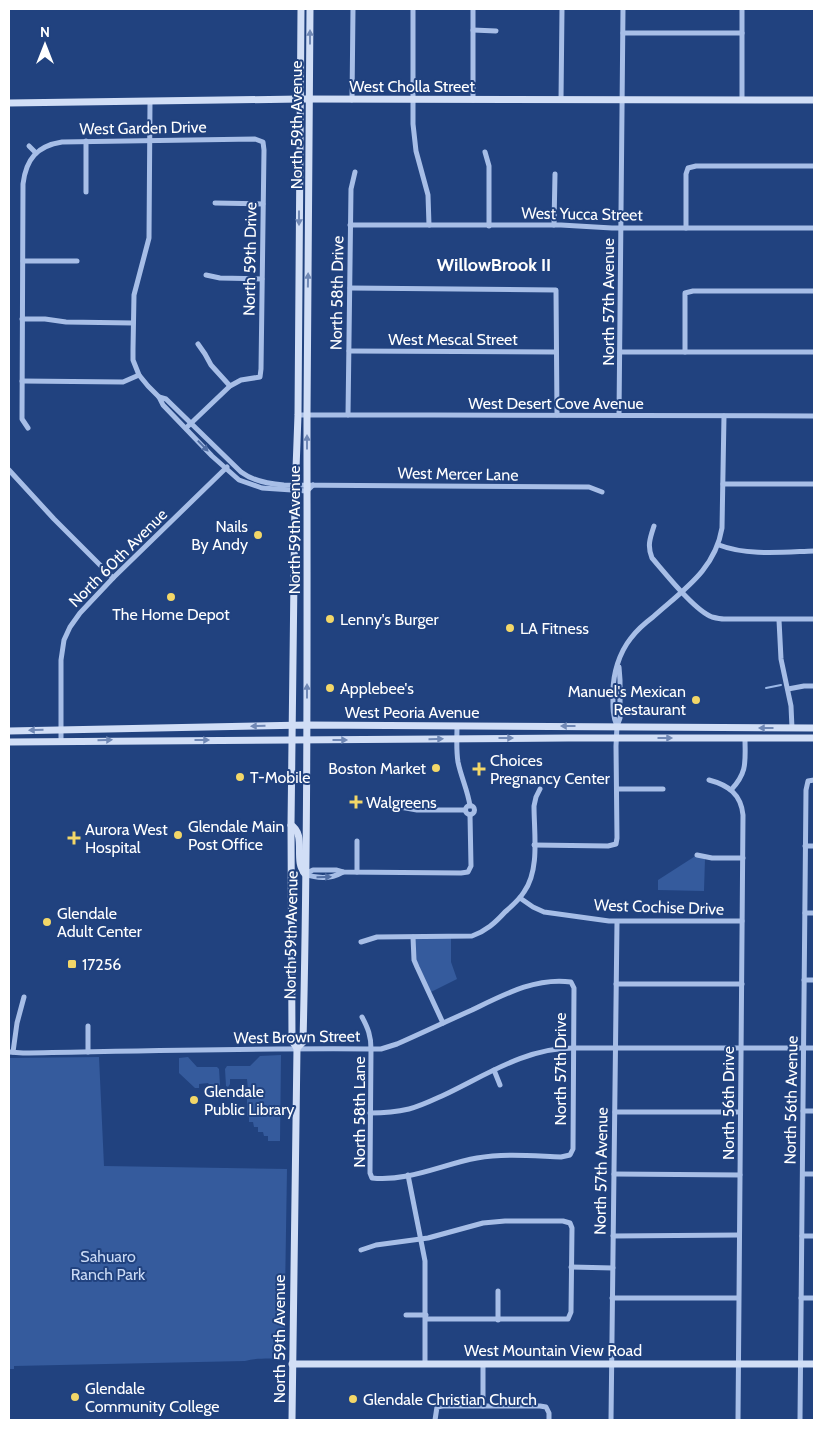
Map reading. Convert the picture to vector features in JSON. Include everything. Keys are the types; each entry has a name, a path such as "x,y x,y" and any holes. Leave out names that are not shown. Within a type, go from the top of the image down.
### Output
{"main road":[{"name":"North 59th Avenue","path":"292,1420 296,1048 292,1041 291,825 298,416 301,9"},
{"name":"North 59th Avenue","path":"296,1048 303,1042 309,487 307,415 310,9"},
{"name":"West Cholla Street","path":"9,103 300,99 814,100"},
{"name":"West Peoria Avenue","path":"9,730 292,725 814,728"},
{"path":"180,727 180,740"},
{"name":"West Peoria Avenue","path":"9,742 814,738"},
{"path":"291,825 297,834 301,870 305,874"},
{"name":"West Mountain View Road","path":"292,1364 814,1364"}],"street":[{"path":"352,100 353,9"},
{"path":"413,9 415,143 427,189 429,225"},
{"path":"473,9 473,100"},
{"path":"561,100 562,9"},
{"name":"North 57th Avenue","path":"619,415 623,9"},
{"path":"742,9 742,100"},
{"path":"473,30 496,30"},
{"path":"623,33 742,33"},
{"path":"150,102 149,238 134,295 133,360 140,375 159,397 163,405 225,468"},
{"name":"West Garden Drive","path":"36,153 46,146 55,143 255,139 263,142"},
{"path":"86,142 86,192"},
{"name":"North 59th Drive","path":"230,386 241,380 260,377 263,142"},
{"path":"28,428 22,419 23,184 28,164 36,153 29,146"},
{"path":"485,152 490,166 489,226"},
{"path":"686,228 686,174 688,168 696,166 814,166"},
{"name":"North 58th Drive","path":"348,415 351,188 355,172"},
{"path":"554,225 555,174"},
{"path":"215,203 263,204"},
{"name":"West Yucca Street","path":"350,225 814,228"},
{"path":"23,261 77,261"},
{"path":"206,275 220,278 262,279"},
{"path":"350,288 556,290 557,415"},
{"path":"685,352 685,293 693,291 814,291"},
{"path":"22,319 133,323"},
{"path":"186,428 230,386 210,365 206,354 198,344"},
{"name":"West Mescal Street","path":"349,351 556,352"},
{"path":"620,352 814,352"},
{"path":"22,381 122,382 140,375"},
{"path":"159,397 166,399 231,463"},
{"name":"West Desert Cove Avenue","path":"298,416 814,416"},
{"path":"534,845 608,846 616,844 616,738 620,718 618,663 634,633 704,571 719,545 722,528 724,416"},
{"name":"West Mercer Lane","path":"231,463 246,476 270,484 296,488"},
{"name":"North 60th Avenue","path":"62,741 61,660 64,640 70,627 80,613 113,578 231,463"},
{"name":"West Mercer Lane","path":"225,468 239,480 251,486 271,490 309,487 589,487 602,492"},
{"path":"9,470 54,519 113,578"},
{"path":"723,484 814,484"},
{"path":"654,526 648,541 652,558 701,611 711,617 724,619 814,619"},
{"path":"719,545 746,552 814,551"},
{"path":"779,620 781,659 791,706 792,728"},
{"path":"788,689 814,686"},
{"path":"305,874 313,877 331,877 343,872 468,872 471,866 470,815 467,814 466,787 458,762 457,726"},
{"path":"709,780 732,790 744,770 745,738"},
{"name":"North 56th Avenue","path":"800,1420 806,790 811,780"},
{"path":"361,942 377,937 464,937 479,934 492,925 520,898 534,872 534,806 540,789"},
{"path":"617,789 663,789"},
{"name":"North 56th Drive","path":"732,790 739,800 742,810 743,858 738,1420"},
{"path":"400,807 417,810 468,808"},
{"path":"357,841 357,872"},
{"path":"806,846 814,846"},
{"path":"697,855 712,858 743,858"},
{"name":"West Cochise Drive","path":"520,898 544,912 617,922 742,921"},
{"path":"805,913 814,913"},
{"name":"North 57th Avenue","path":"611,1420 617,922"},
{"path":"413,937 417,967 443,1023"},
{"path":"804,980 814,980"},
{"name":"West Brown Street","path":"11,1052 296,1048 381,1049 397,1044 517,989 546,982 571,982"},
{"name":"North 57th Drive","path":"408,1175 488,1156 562,1157 570,1155 572,1149 574,988 571,982"},
{"path":"616,984 742,984"},
{"path":"11,1052 16,1023 24,997"},
{"name":"North 58th Lane","path":"362,1018 370,1031 371,1049 370,1173 372,1178 392,1178 408,1175"},
{"path":"88,1026 88,1052"},
{"path":"370,1113 411,1109 521,1057 551,1049 814,1048"},
{"path":"494,1070 500,1085"},
{"path":"615,1112 740,1112"},
{"path":"803,1112 814,1112"},
{"path":"614,1174 740,1175"},
{"path":"802,1174 814,1174"},
{"path":"408,1175 425,1261 425,1363"},
{"path":"361,1250 376,1245 422,1239 494,1221 563,1221 570,1223 572,1228 571,1312 568,1319 498,1320 406,1315"},
{"path":"613,1236 739,1236"},
{"path":"802,1236 814,1236"},
{"path":"571,1267 613,1268"},
{"path":"498,1291 498,1320"},
{"path":"612,1298 738,1298"},
{"path":"801,1298 814,1298"},
{"path":"483,1364 483,1406"},
{"path":"435,1420 437,1407 443,1406 546,1407 549,1413 549,1420"}],"green space":[{"path":"697,855 705,858 704,891 658,890 658,880"},
{"path":"413,937 451,937 451,962 457,979 429,993 417,967"},
{"path":"281,1055 280,1141 268,1141 268,1136 264,1136 263,1132 258,1132 258,1127 254,1127 253,1122 249,1122 249,1117 247,1116 247,1097 262,1097 262,1095 253,1094 248,1090 247,1079 230,1079 230,1084 228,1087 226,1086 225,1069 227,1066 250,1066 260,1056"},
{"name":"Sahuaro Ranch Park","path":"99,1057 104,1166 287,1169 284,1357 245,1361 14,1366 14,1369 9,1369 9,1058"},
{"path":"188,1057 197,1067 217,1067 219,1069 220,1085 212,1088 208,1083 199,1084 199,1088 195,1088 179,1073 179,1058"}],"waterway":[{"path":"766,688 781,685"}],"place":[{"name":"Nails By Andy","path":"258,535"},
{"name":"The Home Depot","path":"171,597"},
{"name":"Lenny's Burger","path":"330,619"},
{"name":"LA Fitness","path":"510,628"},
{"name":"Applebee's","path":"330,688"},
{"name":"Manuel's Mexican Restaurant","path":"696,700"},
{"name":"Boston Market","path":"436,768"},
{"name":"Choices Pregnancy Center","path":"479,769"},
{"name":"T-Mobile","path":"240,777"},
{"name":"Walgreens","path":"356,802"},
{"name":"Glendale Main Post Office","path":"178,835"},
{"name":"Aurora West Hospital","path":"74,838"},
{"name":"Glendale Adult Center","path":"47,922"},
{"name":"17256","path":"72,964"},
{"name":"Glendale Public Library","path":"194,1100"},
{"name":"Glendale Community College","path":"75,1397"},
{"name":"Glendale Christian Church","path":"353,1399"}],"district":[{"name":"WillowBrook II","path":"494,265"}]}
